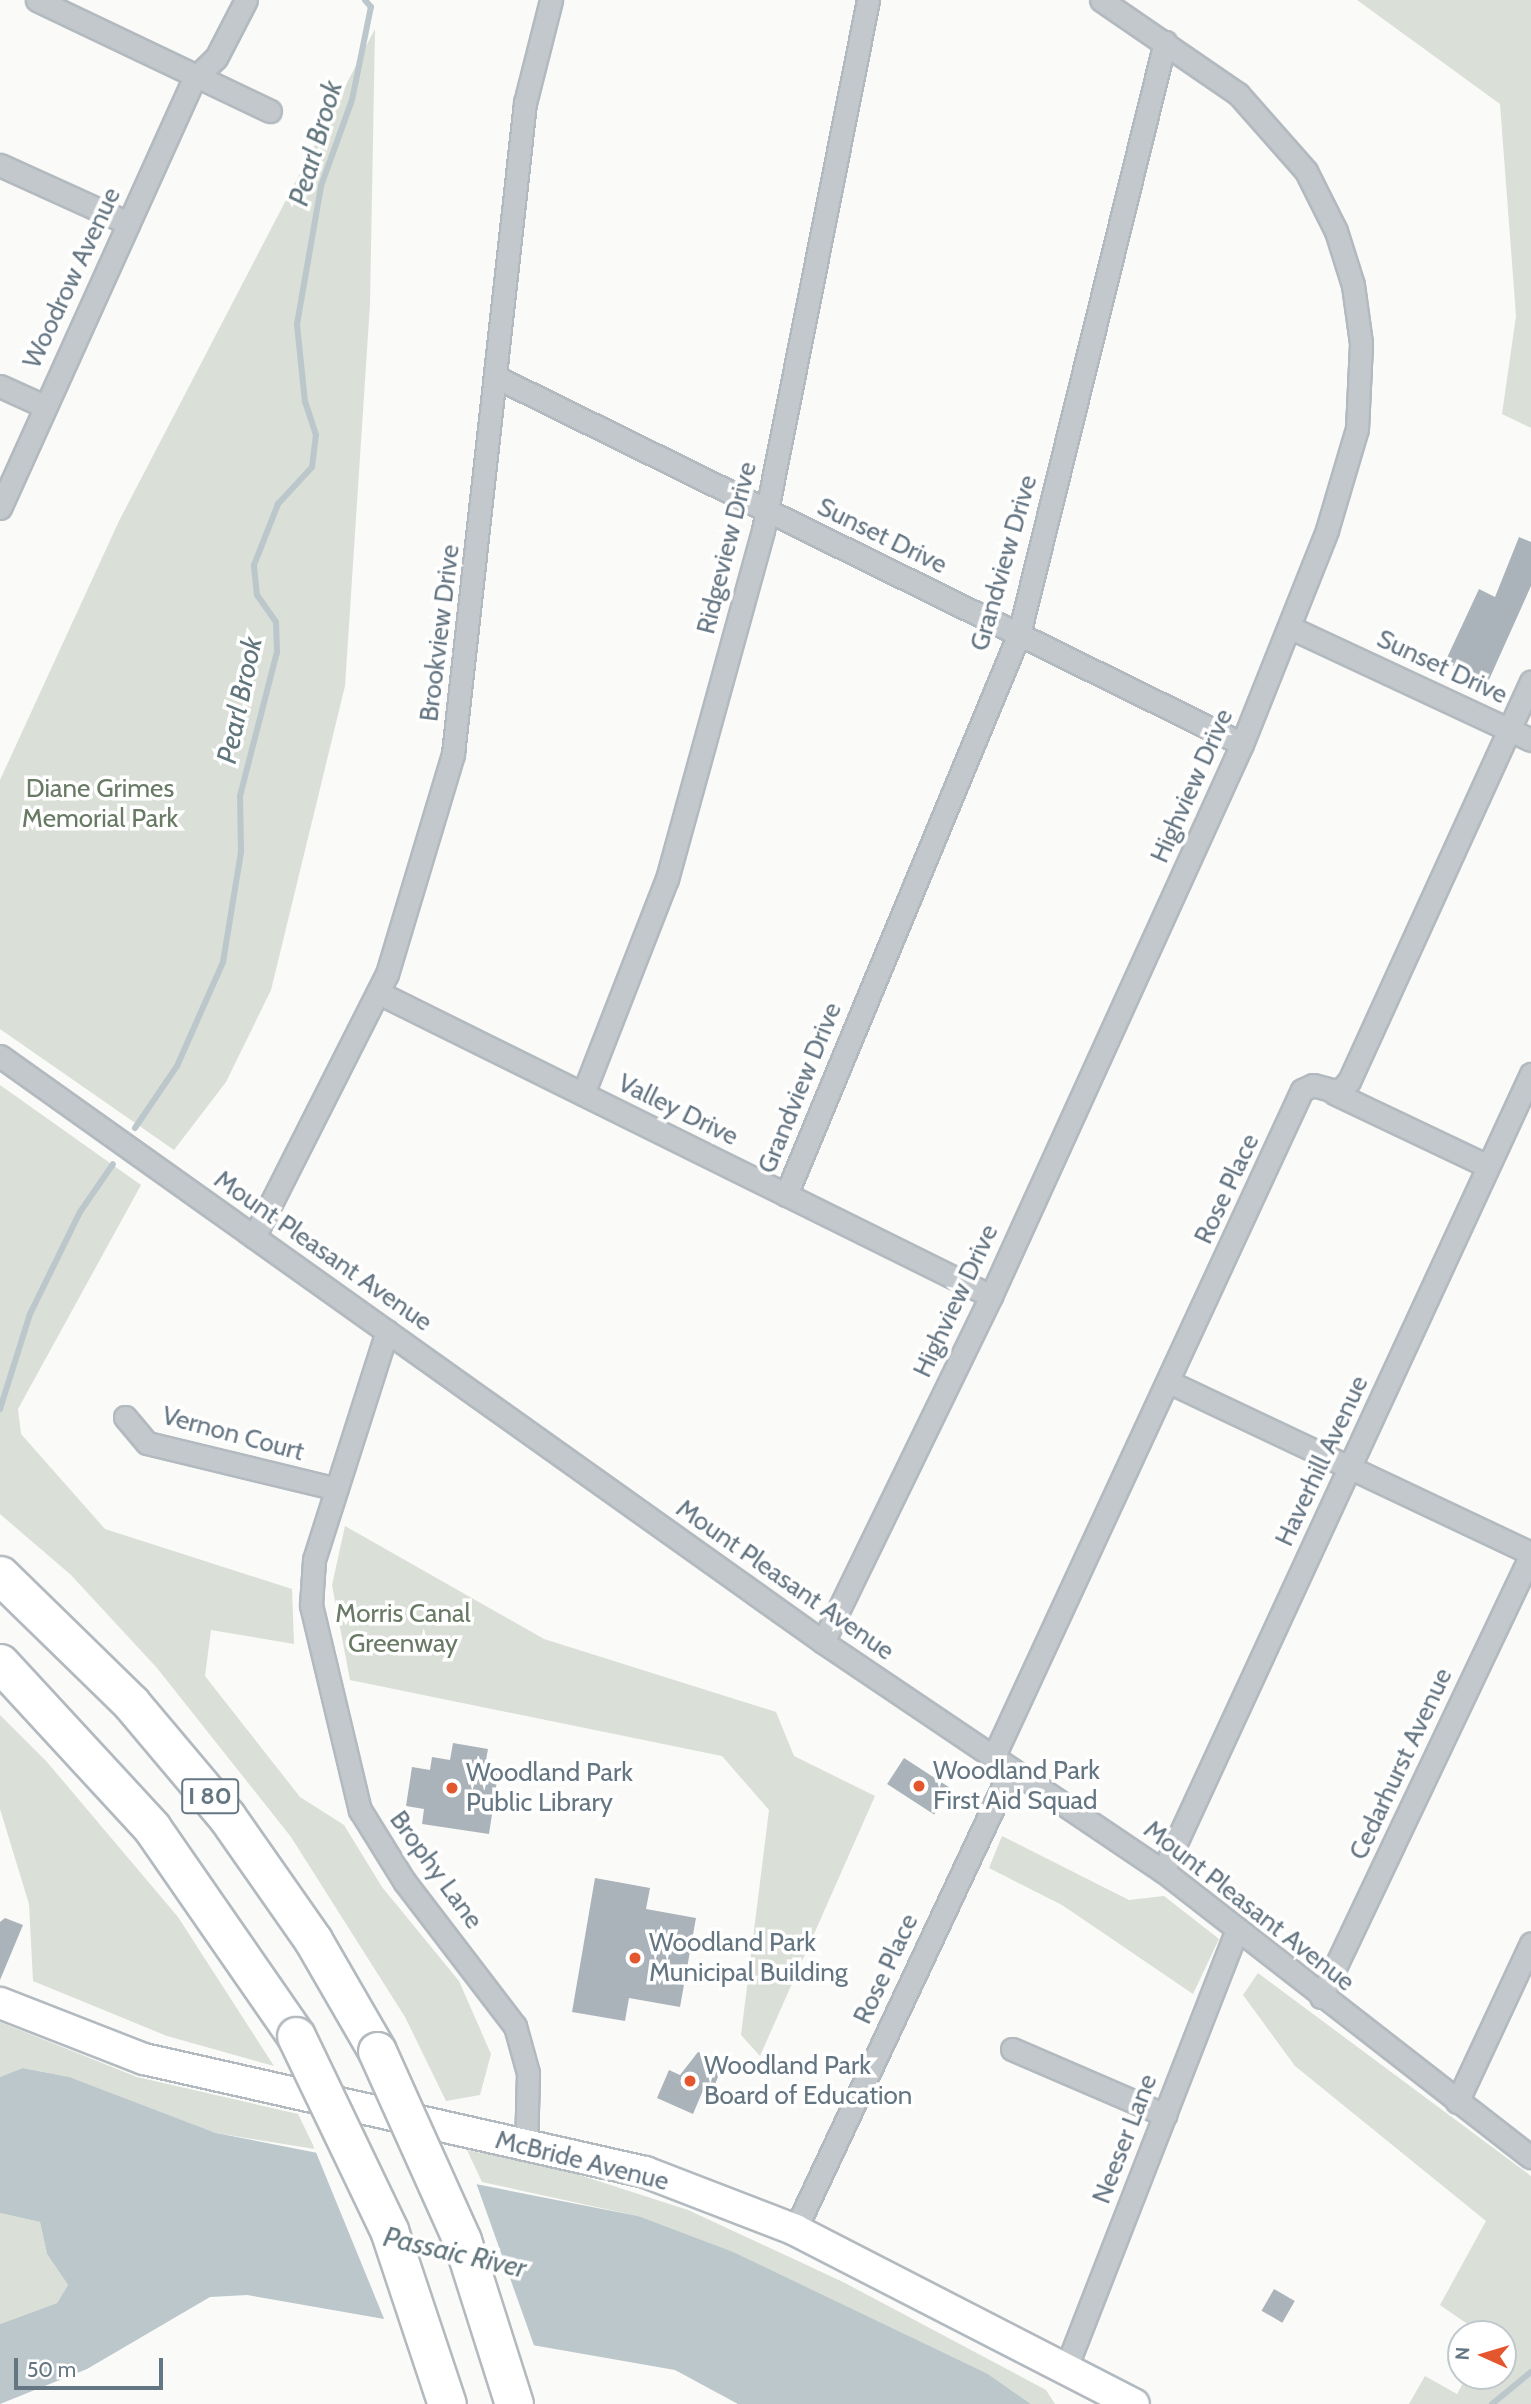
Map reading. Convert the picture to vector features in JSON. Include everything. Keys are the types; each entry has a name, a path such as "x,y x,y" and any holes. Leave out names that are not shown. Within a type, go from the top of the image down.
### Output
{"highway":[{"name":"I 80","path":"0,1575 131,1703 227,1817 313,1940 377,2051 462,2240 514,2404"},
{"name":"I 80","path":"0,1663 152,1828 296,2036 388,2230 447,2404"}],"main road":[{"name":"McBride Avenue","path":"0,2003 144,2059 645,2172 795,2230 1134,2404"}],"street":[{"path":"37,0 200,74 270,111"},
{"name":"Woodrow Avenue","path":"0,508 128,223 200,74 222,49 246,0"},
{"name":"Brookview Drive","path":"254,1237 379,993 453,754 525,103 551,0"},
{"name":"Ridgeview Drive","path":"583,1094 680,835 767,510 868,0"},
{"name":"Highview Drive","path":"823,1642 990,1296 1242,744 1291,628 1357,429 1361,343 1353,285 1336,231 1293,152 1259,112 1165,42 1101,0"},
{"name":"Grandview Drive","path":"786,1195 1018,634 1165,42"},
{"path":"0,165 128,223"},
{"name":"Sunset Drive","path":"496,377 1242,744"},
{"path":"0,386 44,406"},
{"name":"Sunset Drive","path":"1291,628 1531,740"},
{"path":"1488,1166 1334,1093 1349,1081 1531,681"},
{"name":"Valley Drive","path":"379,993 990,1296"},
{"name":"Mount Pleasant Avenue","path":"0,1056 823,1642 1163,1871 1321,1997 1531,2157"},
{"name":"Haverhill Avenue","path":"1163,1871 1531,1074"},
{"name":"Rose Place","path":"795,2230 1169,1382 1302,1090 1312,1085 1334,1093"},
{"name":"Brophy Lane","path":"387,1331 314,1560 311,1605 348,1771 360,1810 387,1857 515,2026 528,2073 526,2147"},
{"path":"1169,1382 1531,1554"},
{"name":"Vernon Court","path":"125,1417 147,1443 337,1489"},
{"name":"Cedarhurst Avenue","path":"1321,1997 1531,1554"},
{"name":"Neeser Lane","path":"1066,2368 1237,1930"},
{"path":"1457,2102 1531,1943"},
{"path":"1012,2049 1165,2115"}],"green space":[{"path":"1357,0 1531,0 1531,428 1502,414 1516,316 1500,104"},
{"name":"Diane Grimes Memorial Park","path":"375,29 370,304 345,686 271,990 226,1082 174,1150 0,1029 0,780 119,521"},
{"path":"0,1085 141,1185 18,1409 21,1434 105,1529 292,1589 294,1644 211,1630 205,1676 300,1797 344,1825 382,1887 459,1981 491,2054 480,2095 446,2101 405,2017 291,1837 157,1668 71,1575 0,1514"},
{"name":"Morris Canal Greenway","path":"345,1526 544,1639 776,1712 794,1756 875,1796 760,2056 741,2035 769,1810 722,1756 350,1680 332,1585"},
{"path":"0,1715 47,1762 178,1917 274,2066 167,2036 33,1981 29,1904 0,1809"},
{"path":"1002,1836 1129,1900 1164,1896 1219,1939 1193,1994 1062,1905 989,1868"},
{"path":"1258,1973 1531,2176 1531,2404 1409,2404 1425,2376 1457,2394 1459,2390 1517,2390 1517,2320 1462,2320 1440,2305 1486,2221 1295,2066 1243,1995"},
{"path":"0,2022 137,2077 298,2114 315,2149 216,2133 68,2077 24,2068 0,2077"},
{"path":"467,2150 561,2169 688,2210 843,2282 1046,2390 1055,2404 1031,2404 988,2374 638,2216 482,2182"},
{"path":"0,2213 40,2222 47,2254 68,2285 57,2303 0,2324"}],"water":[{"name":"Passaic River","path":"23,2068 69,2077 216,2133 638,2216 733,2252 988,2374 1031,2404 738,2404 675,2370 247,2295 210,2297 87,2369 0,2404 0,2324 57,2303 68,2285 47,2254 40,2222 0,2213 0,2077"}],"pier":[{"path":"313,2145 474,2177 536,2351 387,2326"}],"building":[{"path":"1519,537 1531,542 1531,586 1488,682 1445,662 1479,589 1495,597"},
{"name":"Woodland Park Public Library","path":"453,1743 488,1749 485,1766 499,1768 489,1834 422,1824 424,1809 406,1806 412,1767 430,1770 432,1757 450,1760"},
{"name":"Woodland Park First Aid Squad","path":"904,1758 951,1788 934,1814 887,1784"},
{"name":"Woodland Park Municipal Building","path":"595,1878 650,1888 646,1909 696,1918 680,2007 629,1998 625,2021 572,2012"},
{"path":"5,1918 23,1925 0,1980 0,1922"},
{"name":"Woodland Park Board of Education","path":"698,2052 724,2063 712,2091 704,2088 693,2114 657,2098 669,2070 680,2075"},
{"path":"1274,2289 1295,2301 1282,2323 1262,2311"}],"waterway":[{"name":"Pearl Brook","path":"135,1128 177,1066 223,962 241,852 240,796 277,652 276,622 257,595 254,565 278,504 312,467 316,435 305,402 297,324 321,186 352,100 371,7 365,0"},
{"name":"Pearl Brook","path":"0,1409 30,1314 80,1212 113,1164"},
{"path":"1492,2404 1531,2372"}],"place":[{"name":"Woodland Park First Aid Squad","path":"919,1786"},
{"name":"Woodland Park Public Library","path":"452,1788"},
{"name":"Woodland Park Municipal Building","path":"635,1958"},
{"name":"Woodland Park Board of Education","path":"690,2081"}]}
